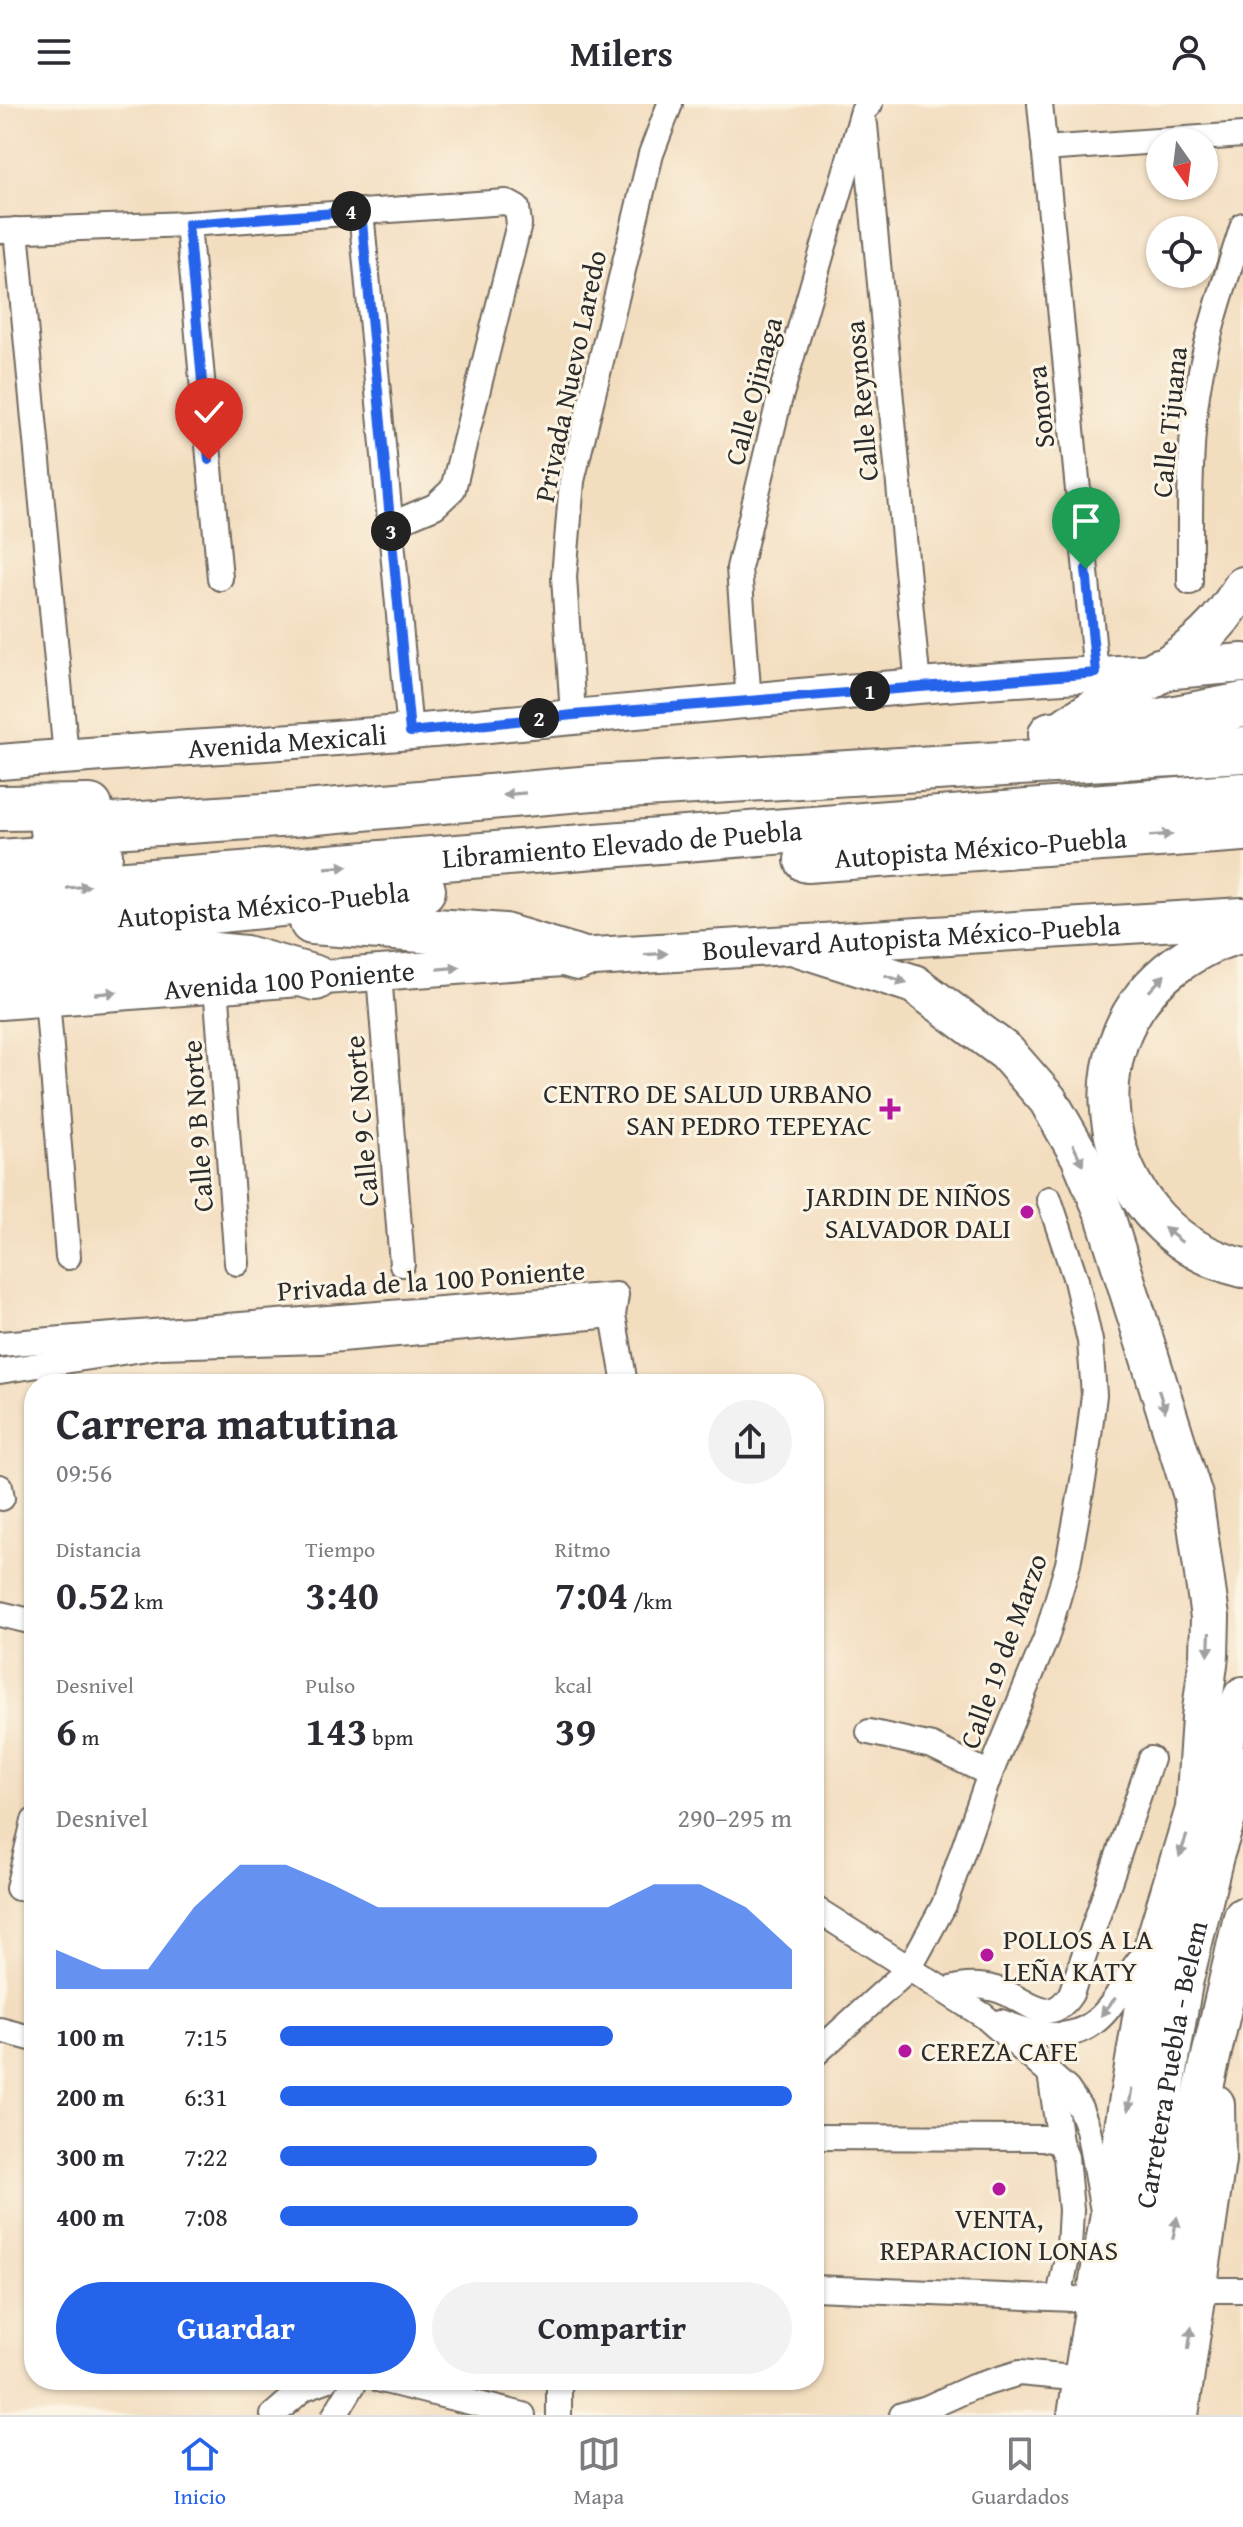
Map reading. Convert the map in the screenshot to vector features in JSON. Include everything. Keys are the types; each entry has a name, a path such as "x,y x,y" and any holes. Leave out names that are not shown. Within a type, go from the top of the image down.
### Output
{"highway":[{"path":"1062,732 1104,686 1159,671"},
{"path":"592,788 632,775 1159,721 1243,705"},
{"path":"0,832 293,814 592,788 1243,750"},
{"name":"Libramiento Elevado de Puebla","path":"0,862 804,805 1243,770"},
{"name":"Libramiento Elevado de Puebla","path":"0,893 1243,795"},
{"path":"0,808 454,798"},
{"name":"Autopista México-Puebla","path":"0,924 190,913 559,877 1243,829"},
{"path":"190,913 504,936 578,958"},
{"path":"0,965 193,953 245,958 315,978"}],"main road":[{"path":"1159,671 1202,641 1224,616 1243,586"},
{"path":"1159,671 1243,663"},
{"name":"Boulevard Autopista México-Puebla","path":"578,958 1243,917"},
{"path":"1243,934 1210,944 1188,956 1141,1001 1129,1018 1116,1048 1109,1083 1109,1102 1116,1144 1149,1211 1189,1247 1206,1257 1243,1268"},
{"path":"795,946 914,984 958,1015 1006,1052 1048,1100 1080,1156 1105,1215 1193,1496 1200,1532 1210,1630 1195,1809"},
{"path":"1080,2397 1154,1945 1195,1809 1243,1696"},
{"name":"Carretera Puebla - Belem","path":"1109,2415 1183,1983 1214,1856 1243,1765"},
{"name":"Carretera Puebla - Belem","path":"1142,2415 1190,2148 1243,1917"},
{"path":"1179,2415 1216,2160 1213,2048"}],"street":[{"name":"Privada Nuevo Laredo","path":"573,715 564,577 572,481 651,154 670,104"},
{"name":"Sonora","path":"1040,104 1104,686"},
{"name":"Calle Reynosa","path":"866,107 918,686"},
{"name":"Calle Ojinaga","path":"749,702 739,568 779,401 866,107"},
{"path":"1044,149 1243,135"},
{"path":"66,756 8,230 188,224 506,202 517,208 519,224 453,489 435,506 390,525"},
{"path":"361,211 410,732"},
{"path":"188,224 220,578"},
{"name":"Calle Tijuana","path":"1190,582 1195,408 1209,331 1243,225"},
{"name":"Avenida Mexicali","path":"0,762 410,732 918,686 1104,686"},
{"name":"Avenida 100 Poniente","path":"0,1002 578,958"},
{"name":"Calle 9 C Norte","path":"379,974 402,1264"},
{"name":"Calle 9 B Norte","path":"216,985 237,1263"},
{"path":"47,998 68,1257"},
{"name":"Calle 19 de Marzo","path":"824,2046 909,1969 944,1905 990,1774 1046,1638 1068,1564 1094,1395 1087,1326 1076,1280 1049,1199"},
{"name":"Privada de la 100 Poniente","path":"0,1344 616,1295 613,1315 319,1341 161,1346 0,1371"},
{"path":"613,1315 623,1374"},
{"path":"3,1612 24,1619"},
{"path":"869,1732 932,1746 990,1774"},
{"path":"945,1991 959,1986 978,1985 996,1989 1043,2012 1052,2012 1065,2004 1151,1759"},
{"path":"18,1888 24,1863"},
{"path":"824,1914 984,2016 1067,2089 1080,2108 1088,2129 1108,2237"},
{"path":"984,2016 1025,2032 1045,2036 1061,2036 1079,2030 1095,2022 1109,2007 1133,1969 1154,1945"},
{"path":"0,2030 24,2036"},
{"path":"1050,2073 1060,2142 1066,2157 1071,2210 1069,2248 1059,2297"},
{"path":"824,2137 1043,2138 1060,2142"},
{"path":"824,2288 1097,2300"},
{"path":"1197,2290 1243,2290"},
{"path":"902,2415 1019,2373 1080,2397"},
{"path":"273,2415 302,2390"},
{"path":"335,2415 350,2390"},
{"path":"455,2390 523,2415"},
{"path":"559,2390 559,2415"}],"place":[{"name":"CENTRO DE SALUD URBANO SAN PEDRO TEPEYAC","path":"890,1109"},
{"name":"JARDIN DE NIÑOS SALVADOR DALI","path":"1027,1212"},
{"name":"POLLOS A LA LEÑA KATY","path":"987,1955"},
{"name":"CEREZA CAFE","path":"905,2051"},
{"name":"VENTA, REPARACION LONAS","path":"999,2189"}],"route":[{"path":"209,460 188,224 361,211 410,732 573,715 1096,673 1086,569"}]}
